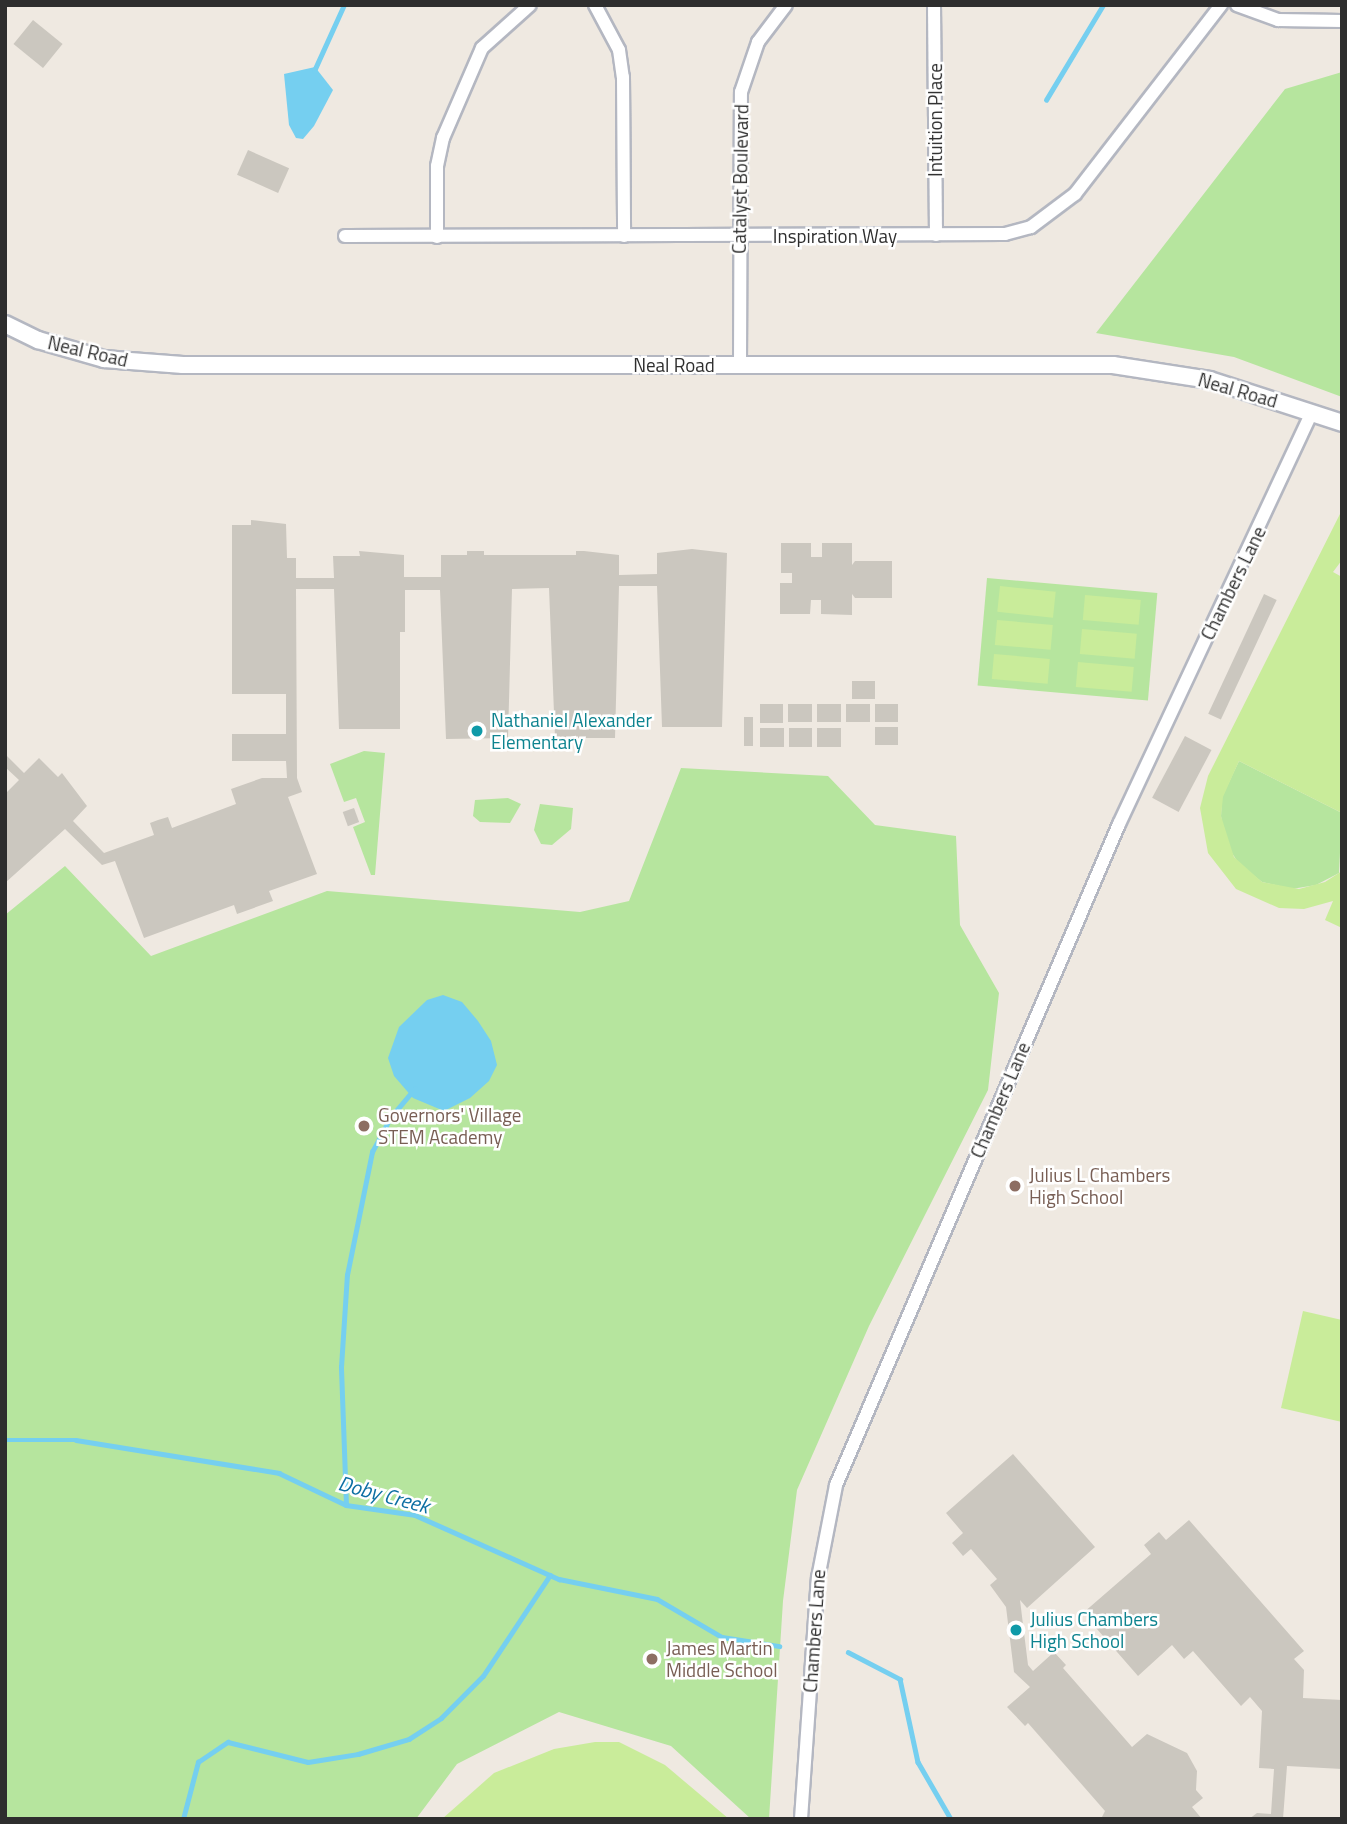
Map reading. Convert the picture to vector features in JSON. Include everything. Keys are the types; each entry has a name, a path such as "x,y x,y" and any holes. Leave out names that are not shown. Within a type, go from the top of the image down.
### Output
{"street":[{"path":"437,237 437,166 443,138 482,48 530,5"},
{"path":"595,5 619,50 623,77 624,236"},
{"name":"Catalyst Boulevard","path":"740,364 741,92 758,42 786,5"},
{"name":"Intuition Place","path":"934,5 936,235"},
{"name":"Inspiration Way","path":"345,236 936,235 1004,234 1031,227 1055,213 1221,5"},
{"path":"1237,5 1278,20 1342,21"},
{"name":"Neal Road","path":"5,324 66,349 143,364 1120,366 1210,380 1342,423"},
{"name":"Chambers Lane","path":"801,1819 818,1578 836,1485 1119,824 1312,412"}],"green space":[{"path":"1342,72 1342,397 1234,357 1096,333 1285,89"},
{"path":"1342,510 1342,560 1333,572 1342,577 1342,813 1239,761 1223,797 1221,816 1234,857 1262,882 1299,889 1325,882 1342,871 1342,928 1325,920 1333,901 1304,909 1279,908 1236,889 1208,853 1200,808 1208,776"},
{"path":"987,578 1157,593 1148,700 978,686"},
{"path":"1000,586 1056,592 1053,618 997,612"},
{"path":"1085,595 1141,600 1139,625 1083,620"},
{"path":"997,620 1053,625 1051,650 995,645"},
{"path":"1082,629 1137,634 1135,659 1080,654"},
{"path":"994,654 1050,659 1048,684 992,679"},
{"path":"1078,662 1134,667 1132,692 1076,687"},
{"path":"364,751 385,753 375,875 371,875 353,827 365,822 356,798 344,802 330,764"},
{"path":"1239,761 1342,813 1339,873 1316,885 1292,889 1262,882 1239,864 1225,842 1221,816 1222,797"},
{"path":"681,768 828,776 875,825 956,836 960,925 999,993 988,1090 869,1326 797,1490 783,1601 769,1819 751,1819 671,1746 559,1712 457,1764 416,1819 5,1819 5,915 65,866 151,956 327,891 580,912 629,901"},
{"path":"508,798 521,804 510,823 480,822 473,816 475,800"},
{"path":"540,804 573,808 571,829 552,845 541,844 534,830"},
{"path":"1303,1311 1342,1320 1342,1422 1281,1408"},
{"path":"595,1742 619,1742 665,1765 729,1819 442,1819 494,1773 554,1749"}],"water":[{"path":"315,67 333,90 314,126 303,139 296,138 289,125 284,74"},
{"path":"443,995 462,1002 478,1021 491,1041 497,1065 489,1081 470,1098 444,1111 413,1098 394,1076 388,1058 399,1027 427,1000"}],"building":[{"path":"33,20 63,44 43,68 13,44"},
{"path":"248,150 289,168 278,193 237,175"},
{"name":"Nathaniel Alexander Elementary","path":"251,520 286,524 287,558 296,558 296,578 334,578 333,556 360,556 359,551 404,555 404,577 441,577 441,555 467,555 467,551 484,551 484,555 576,555 576,551 584,551 619,555 619,575 657,574 657,553 692,549 727,553 722,727 662,727 657,586 619,586 615,738 555,738 549,588 512,589 508,738 446,739 440,590 405,590 405,632 400,632 400,729 339,729 334,589 296,589 297,778 302,792 288,797 317,874 269,891 273,901 237,914 234,905 144,938 115,861 102,865 65,829 5,883 5,794 19,780 5,767 5,754 24,773 39,758 58,777 62,773 87,806 73,821 104,853 154,835 150,823 158,820 168,817 172,828 236,804 231,789 262,778 287,778 286,761 232,761 232,734 286,734 286,694 232,694 232,525 251,525"},
{"path":"781,543 811,543 811,557 822,557 822,543 852,543 852,565 855,561 892,561 892,598 855,598 852,594 852,615 821,614 821,600 811,600 810,614 780,614 780,583 792,583 792,573 781,573"},
{"path":"1264,594 1277,600 1221,720 1208,714"},
{"path":"852,681 875,681 875,699 852,699"},
{"path":"760,704 783,704 783,723 760,723"},
{"path":"788,704 812,704 812,722 788,722"},
{"path":"817,704 841,704 841,722 817,722"},
{"path":"846,704 870,704 870,722 846,722"},
{"path":"875,704 898,704 898,722 875,722"},
{"path":"744,717 753,717 753,746 744,746"},
{"path":"875,727 898,727 898,745 875,745"},
{"path":"760,728 784,728 784,747 760,747"},
{"path":"789,728 812,728 812,747 789,747"},
{"path":"817,728 841,728 841,747 817,747"},
{"path":"1185,736 1211,750 1179,812 1152,798"},
{"path":"354,808 359,822 348,826 343,812"},
{"name":"Julius Chambers High School","path":"1013,1454 1095,1547 1027,1608 1020,1600 1028,1665 1033,1671 1054,1652 1066,1665 1063,1668 1132,1747 1147,1734 1187,1753 1197,1771 1196,1790 1203,1798 1192,1807 1202,1819 1101,1819 1105,1811 1028,1723 1025,1726 1007,1707 1030,1687 1014,1672 1006,1607 990,1585 997,1579 971,1549 963,1556 952,1543 963,1533 946,1513"},
{"name":"Julius Chambers High School","path":"1189,1520 1304,1651 1294,1659 1304,1670 1303,1698 1342,1700 1342,1769 1287,1766 1283,1819 1249,1819 1257,1813 1271,1814 1274,1769 1259,1768 1262,1711 1250,1697 1241,1706 1193,1651 1184,1659 1172,1645 1138,1676 1083,1613 1151,1554 1144,1545 1159,1532 1166,1540"}],"waterway":[{"path":"314,71 344,5"},
{"path":"1046,100 1103,5"},
{"path":"346,1505 341,1367 347,1275 372,1152 390,1118 414,1089"},
{"name":"Doby Creek","path":"5,1440 76,1440 279,1473 346,1505 415,1515 559,1579 657,1599 722,1637 779,1646"},
{"path":"183,1819 198,1762 228,1742 308,1762 358,1754 409,1739 441,1718 483,1676 550,1575"},
{"name":"Doby Creek","path":"848,1652 900,1679 918,1762 951,1819"}],"place":[{"name":"Nathaniel Alexander Elementary","path":"477,731"},
{"name":"Governors' Village STEM Academy","path":"364,1126"},
{"name":"Julius L Chambers High School","path":"1015,1186"},
{"name":"Julius Chambers High School","path":"1016,1630"},
{"name":"James Martin Middle School","path":"652,1659"}]}
